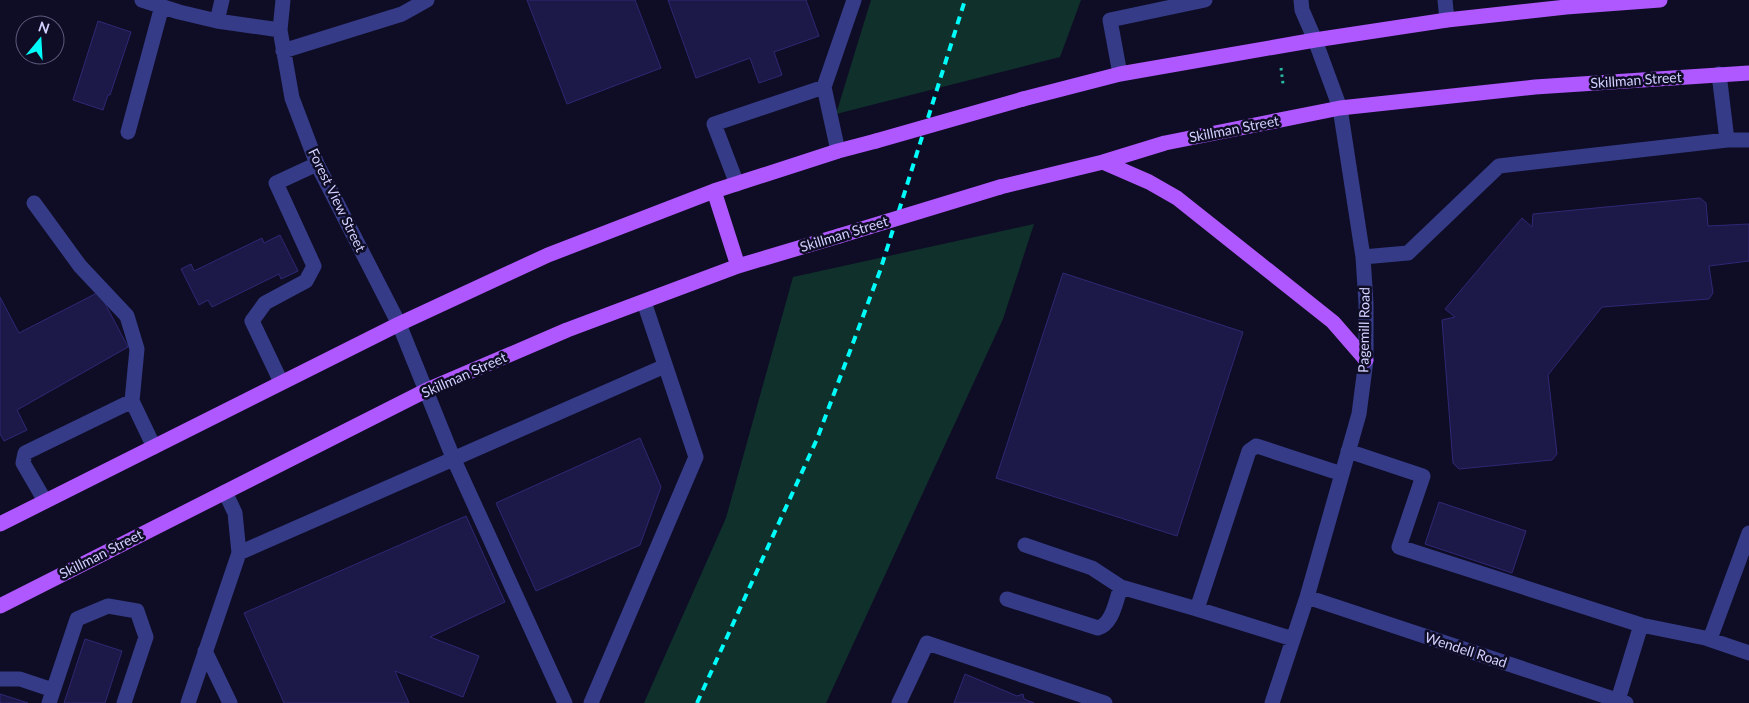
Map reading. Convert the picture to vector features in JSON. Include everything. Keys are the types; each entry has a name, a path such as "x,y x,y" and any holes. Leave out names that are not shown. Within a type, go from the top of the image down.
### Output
{"main road":[{"path":"0,523 399,324 548,254 714,191 838,151 1120,74 1315,40 1447,20 1591,3 1660,0"},
{"name":"Skillman Street","path":"0,606 427,390 567,330 738,266 1000,188 1103,162 1165,143 1340,108 1535,87 1749,73"},
{"path":"1103,162 1149,182 1177,198 1333,322 1366,360"},
{"path":"714,191 738,266"}],"street":[{"path":"142,0 217,20 280,30"},
{"path":"217,20 222,0"},
{"name":"Forest View Street","path":"283,0 280,30 292,98 317,164 399,324 454,460 565,703"},
{"path":"283,52 402,14 427,0"},
{"path":"838,151 824,87 854,0"},
{"path":"1120,74 1110,20 1205,0"},
{"name":"Pagemill Road","path":"1272,703 1307,597 1359,414 1366,360 1366,303 1363,257 1340,108 1302,10 1301,0"},
{"path":"1445,0 1447,20"},
{"path":"128,132 162,6"},
{"path":"1719,74 1728,140"},
{"path":"737,184 714,124 824,87"},
{"path":"1363,257 1408,253 1498,166 1728,140 1749,140"},
{"path":"281,382 252,321 265,303 306,281 314,266 276,183 317,164"},
{"path":"34,203 80,266 126,316 137,349 132,401 154,446"},
{"path":"591,703 696,457 644,302"},
{"path":"239,553 665,366"},
{"path":"45,501 23,463 25,453 132,401"},
{"path":"1197,609 1249,451 1256,446 1342,474"},
{"path":"1348,451 1423,476 1400,547 1641,625 1708,639 1749,652"},
{"path":"188,703 239,553 235,513 225,492"},
{"path":"1708,639 1710,639 1749,533"},
{"path":"1025,545 1092,568 1121,586 1293,640"},
{"path":"1007,599 1098,628 1105,626 1121,586"},
{"name":"Wendell Road","path":"1307,597 1622,702"},
{"path":"0,678 20,679 51,696 77,619 108,606 136,611 146,637 124,703"},
{"path":"1622,702 1641,625"},
{"path":"899,703 927,643 1105,703"},
{"path":"206,652 230,703"}],"path":[{"path":"1281,68 1283,84"}],"green space":[{"path":"871,0 1081,0 1060,57 836,114"},
{"path":"1034,224 1003,319 826,703 644,703 726,518 793,277"}],"building":[{"path":"527,0 635,0 661,68 567,104"},
{"path":"668,0 806,0 819,36 774,52 782,75 759,83 750,58 696,78"},
{"path":"98,21 131,32 110,95 108,95 103,110 73,100"},
{"path":"1700,198 1706,203 1708,226 1749,224 1749,261 1709,266 1713,293 1709,299 1602,307 1548,375 1557,454 1552,460 1459,469 1453,463 1442,320 1455,317 1445,309 1522,218 1532,227 1533,214"},
{"path":"280,235 298,271 281,279 279,274 212,307 208,300 199,305 181,269 191,264 194,271 262,238 264,243"},
{"path":"1063,273 1243,332 1177,536 996,478"},
{"path":"99,292 128,347 17,410 27,430 4,441 0,434 0,297 19,333"},
{"path":"640,438 661,487 640,545 536,591 496,503"},
{"path":"1439,502 1526,531 1512,573 1425,544"},
{"path":"466,516 505,602 430,637 479,656 463,697 395,671 409,703 284,703 244,613"},
{"path":"85,639 122,651 105,703 64,703"},
{"path":"965,674 1017,696 1023,694 1024,699 1034,703 954,703"},
{"path":"0,694 28,703 0,703"}],"railway":[{"path":"697,703 817,439 880,271 965,0"}]}
